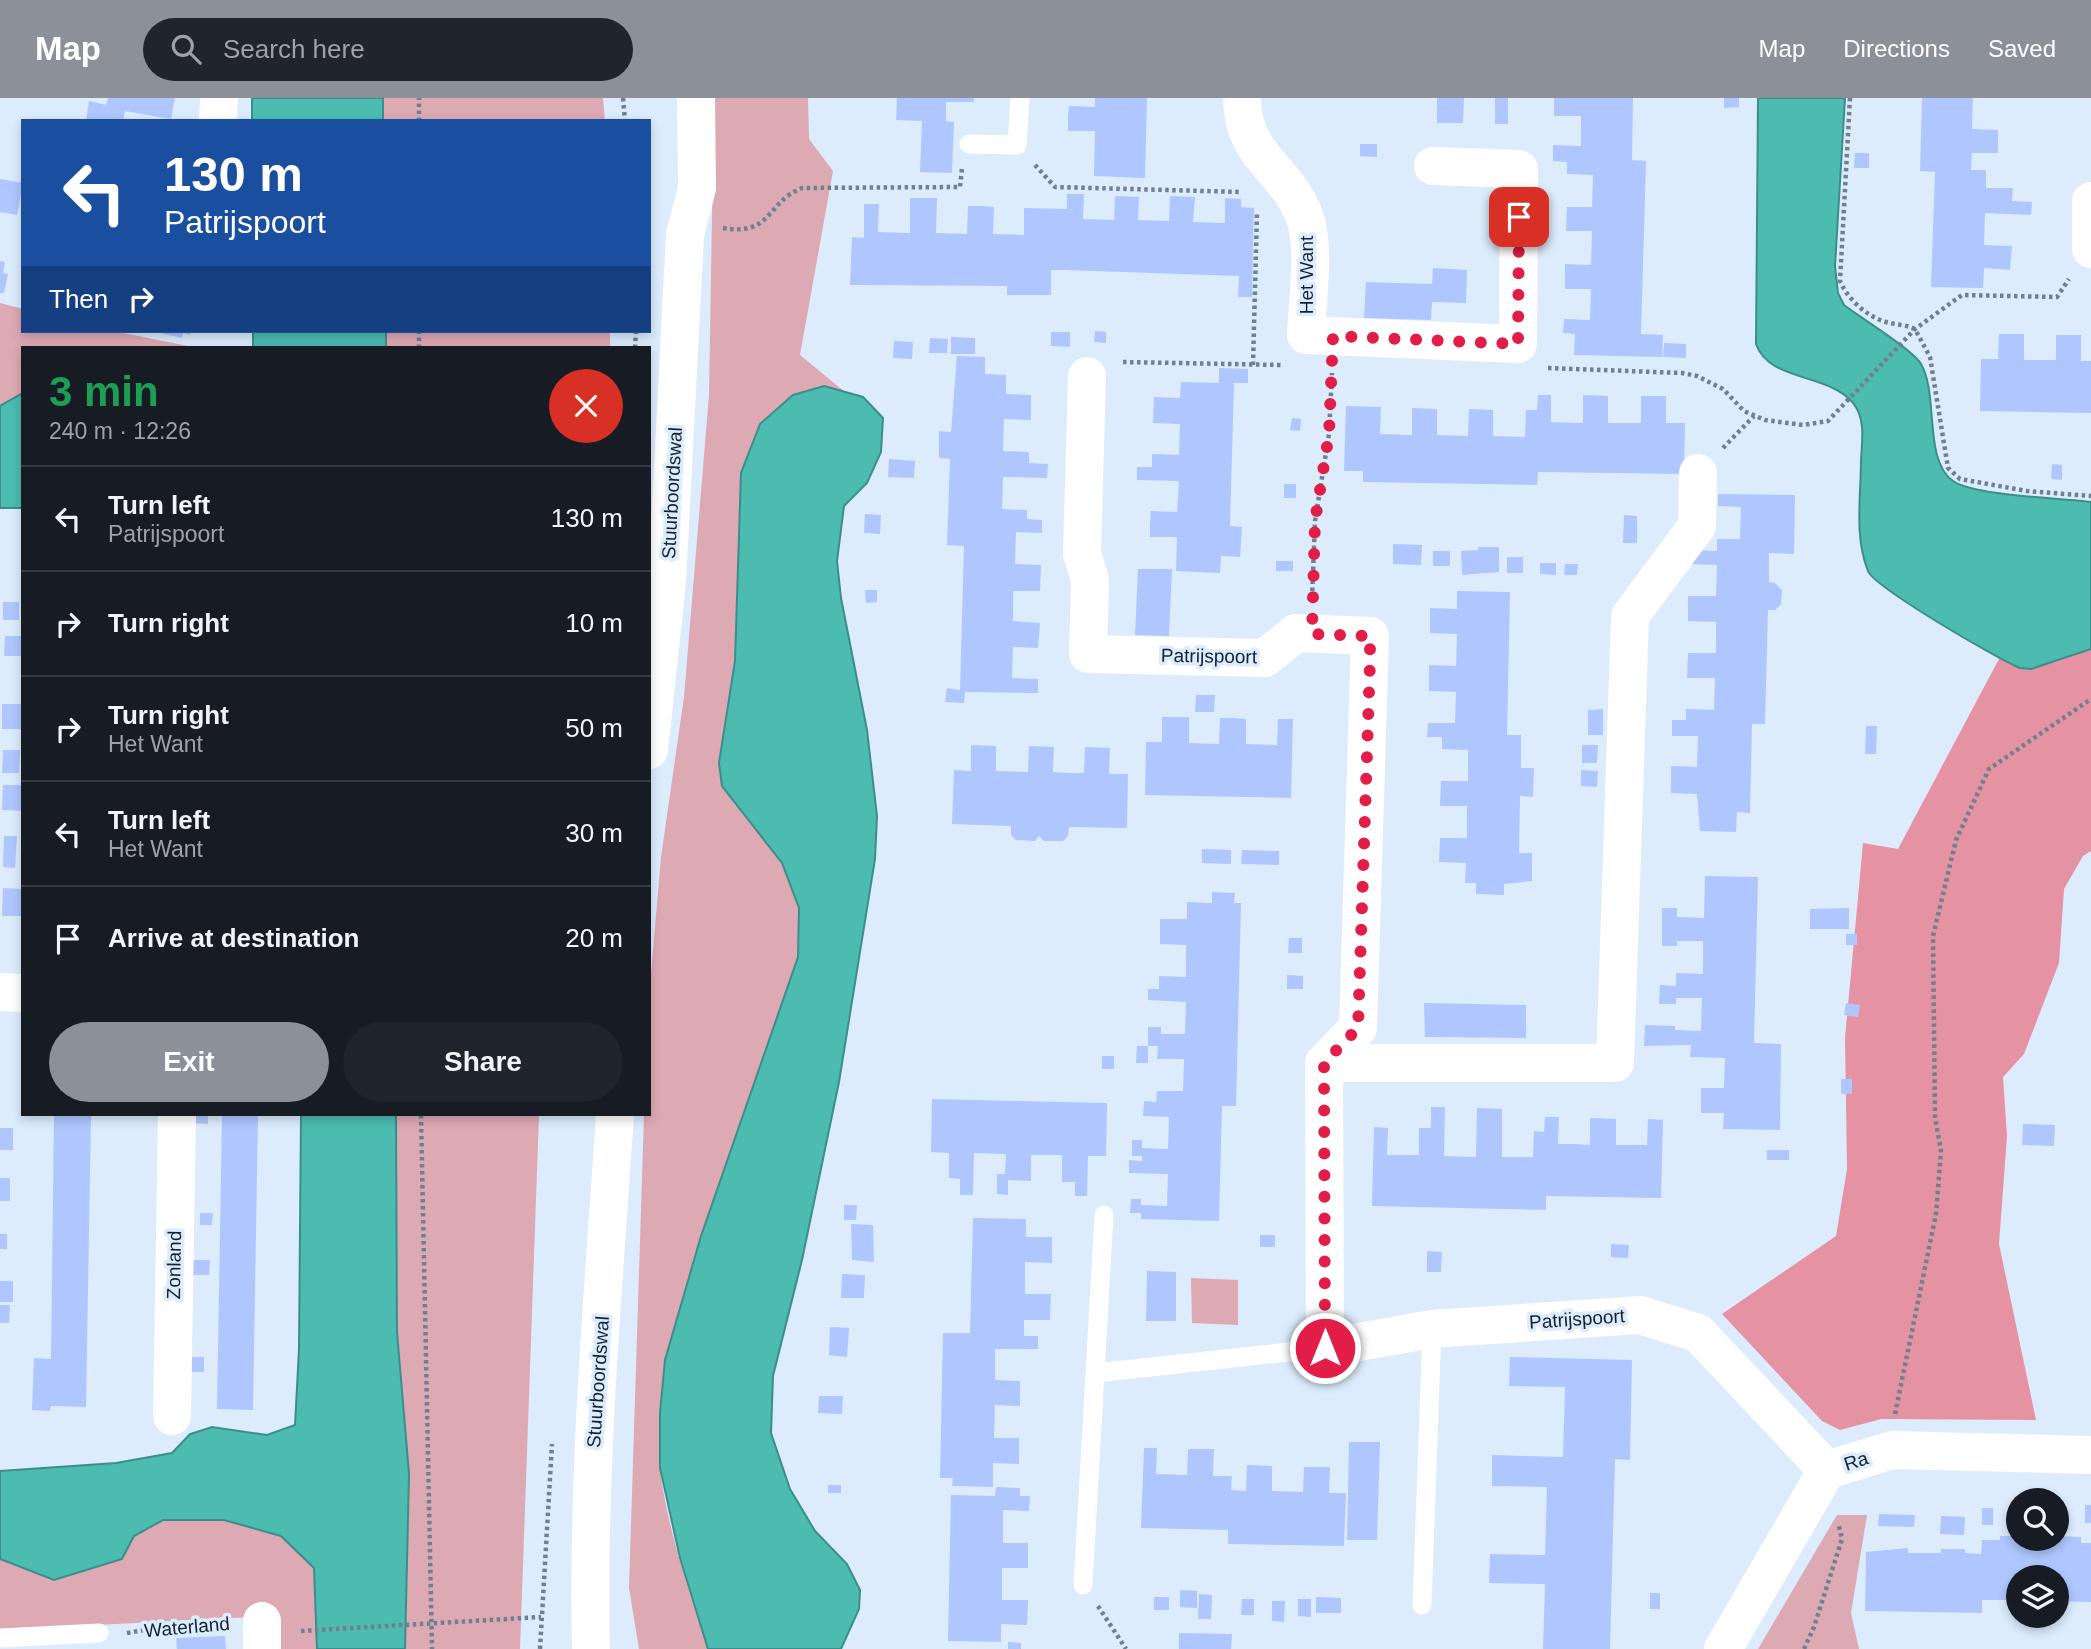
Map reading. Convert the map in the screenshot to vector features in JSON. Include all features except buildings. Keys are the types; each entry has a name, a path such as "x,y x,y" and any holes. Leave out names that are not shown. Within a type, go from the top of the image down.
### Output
{"street":[{"path":"218,119 219,98"},
{"name":"Stuurboordswal","path":"670,98 675,197 700,231"},
{"name":"Stuurboordswal","path":"651,731 700,231 696,98"},
{"name":"Het Want","path":"1242,98 1247,137 1268,184 1298,202 1305,219 1308,237 1306,335 1518,344"},
{"path":"1433,166 1519,169 1518,344"},
{"path":"2090,249 2091,201"},
{"name":"Patrijspoort","path":"1087,376 1082,554 1090,580 1088,654 1265,658 1296,633 1370,636 1358,1028 1324,1063"},
{"path":"1325,1348 1324,1063 1615,1063 1630,616 1697,526 1698,473"},
{"path":"0,992 21,993"},
{"name":"Zonland","path":"172,1416 177,1116"},
{"name":"Stuurboordswal","path":"591,1649 594,1438 615,1116"},
{"name":"Patrijspoort","path":"1325,1348 1432,1329 1640,1315 1698,1334 1827,1470"},
{"name":"Ra","path":"1723,1649 1827,1470 1892,1450 2091,1455"}],"lane":[{"path":"969,144 1017,145 1020,98"},
{"path":"1083,1585 1104,1215"},
{"path":"1422,1605 1432,1329"},
{"name":"Patrijspoort","path":"1096,1373 1325,1348"},
{"path":"0,1638 99,1633"}],"path":[{"path":"419,98 419,119"},
{"path":"623,98 625,119"},
{"path":"1850,98 1840,281 1845,294 1868,313 1882,321 1915,329 1930,357 1948,468 1960,479 2027,491 2091,496"},
{"path":"700,231 752,229 767,218 788,195 802,188 960,187 960,174 969,144"},
{"path":"1017,145 1055,187 1268,184 1253,365"},
{"path":"1518,344 1537,368 1698,376 1723,389 1744,411 1776,423 1803,425 1828,421 1915,329 1962,295 2057,297 2090,249"},
{"path":"1312,634 1315,521 1329,434 1333,336"},
{"path":"1087,376 1111,362 1292,366"},
{"path":"1892,1450 1894,1418 1936,1214 1941,1152 1934,1117 1933,936 1956,841 1989,769 2091,699"},
{"path":"421,1116 432,1649"},
{"path":"1804,1649 1814,1627 1842,1539 1827,1470"},
{"path":"1083,1585 1126,1649"},
{"name":"Waterland","path":"99,1633 109,1636 174,1625 262,1635 432,1621 541,1617"}],"shaded area":[{"path":"252,98 383,98 383,119 252,119"},
{"path":"383,98 603,98 605,119 383,119"},
{"path":"714,98 808,98 809,139 833,171 800,355 845,392 824,386 735,661 719,763 722,786 782,863 799,908 798,957 665,1360 659,1440 663,1490 680,1559 708,1649 639,1649 629,1588 644,1116 651,1116 651,974 661,857 684,697 709,395"},
{"path":"1758,98 1845,98 1835,266 1838,293 1844,305 1898,343 1921,364 1929,392 1934,443 1944,471 1953,481 1980,490 2091,502 2091,649 2031,669 2020,668 1913,607 1868,571 1860,530 1862,430 1857,409 1842,393 1830,386 1773,365 1763,356 1756,344"},
{"path":"0,303 21,308 21,333 123,333 188,346 21,346 21,394 0,406"},
{"path":"253,333 386,333 386,346 253,346"},
{"path":"386,333 610,333 610,346 386,346"},
{"path":"824,386 863,397 883,418 881,452 867,483 844,506 837,561 841,598 867,730 877,816 875,859 839,1082 802,1260 773,1376 771,1433 790,1489 815,1531 847,1564 860,1590 859,1609 841,1649 708,1649 680,1558 660,1468 660,1413 665,1360 701,1236 798,957 799,908 782,863 722,786 719,763 735,661 741,473 760,424 793,395"},
{"path":"21,394 21,508 0,508 0,406"},
{"path":"2091,649 2091,851 2083,856 2064,889 2059,963 2024,1054 2003,1077 2007,1136 1999,1244 2036,1420 1881,1419 1840,1430 1822,1421 1722,1314 1836,1236 1847,1169 1845,1038 1863,843 1898,849 2000,657 2023,666 2034,666 2056,662"},
{"path":"301,1116 396,1116 397,1332 409,1474 405,1649 317,1649 314,1568 281,1536 224,1520 163,1520 134,1536 122,1559 54,1580 0,1559 0,1471 116,1463 172,1453 190,1434 212,1427 267,1435 295,1425 299,1349"},
{"path":"396,1116 539,1116 520,1649 405,1649 409,1474 397,1332"},
{"path":"1191,1278 1238,1280 1238,1325 1192,1323"},
{"path":"1837,1515 1867,1515 1851,1613 1859,1649 1758,1649"},
{"path":"163,1520 224,1520 281,1536 314,1568 317,1649 272,1649 268,1616 0,1630 0,1559 54,1579 122,1559 134,1536"}],"route":[{"path":"1325,1348 1324,1063 1358,1028 1370,662 1370,636 1312,634 1315,521 1329,434 1333,336 1518,344 1519,217"}]}
